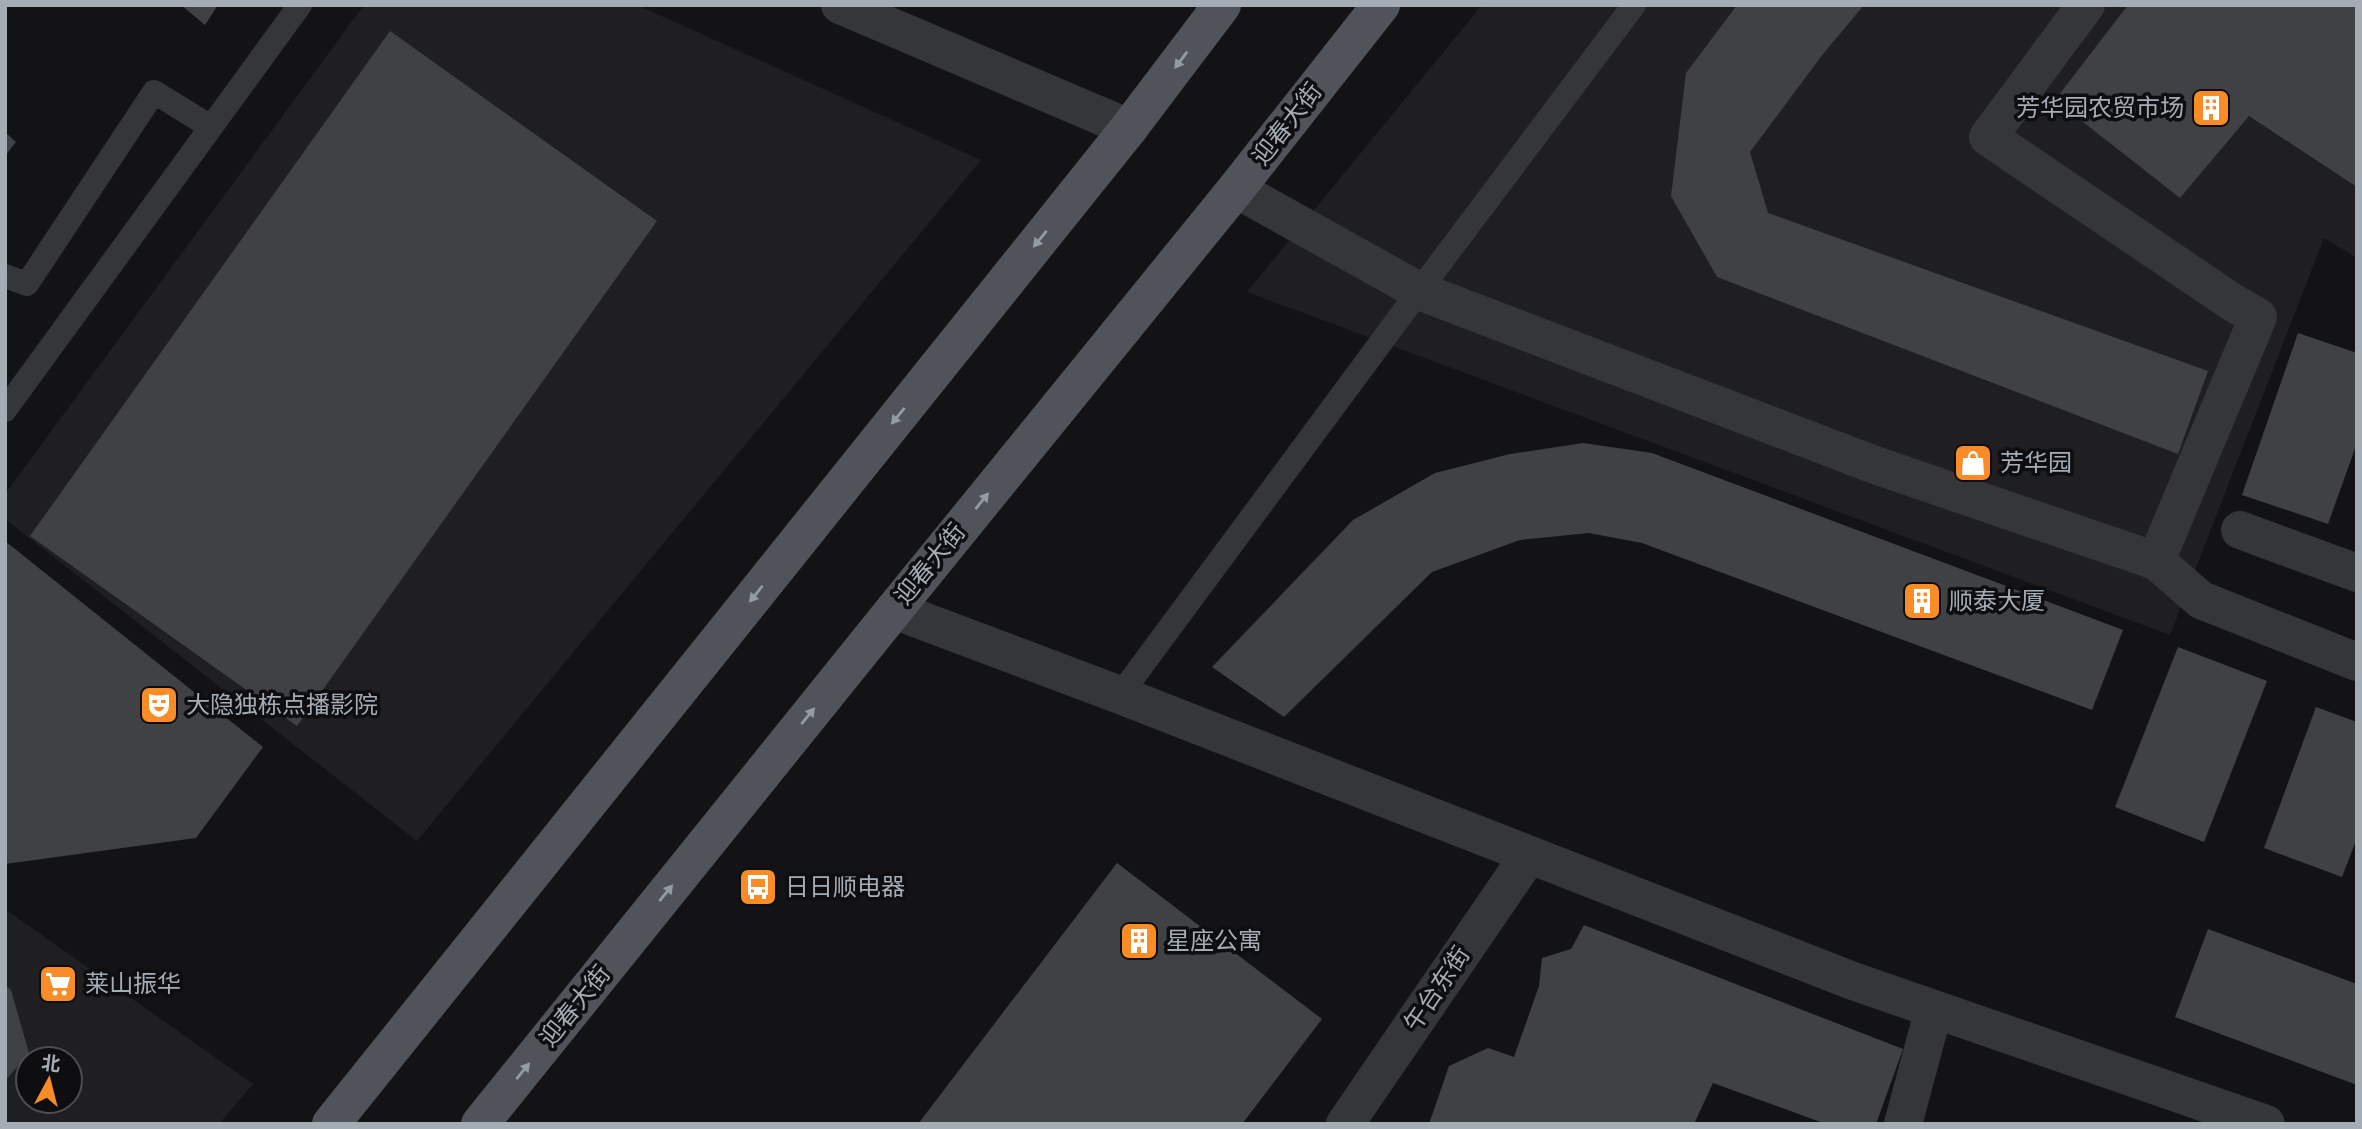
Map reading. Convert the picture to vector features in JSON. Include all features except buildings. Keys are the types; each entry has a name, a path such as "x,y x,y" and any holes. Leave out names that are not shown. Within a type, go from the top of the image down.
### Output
{"main road":[{"path":"331,1124 1129,128 1222,5"},
{"name":"迎春大街","path":"480,1124 1236,189 1381,5"}],"street":[{"path":"839,5 1129,128"},
{"path":"2086,5 1988,137 2258,317 2156,561"},
{"path":"1236,189 1419,290 1875,465 2156,561 2201,600 2357,662"},
{"path":"2240,530 2357,573"},
{"path":"894,610 1120,695 1853,981 2266,1124"},
{"name":"午台东街","path":"1345,1124 1529,855"},
{"path":"1903,1124 1934,1009"}],"lane":[{"path":"5,410 300,5"},
{"path":"1120,695 1419,290 1634,5"},
{"path":"5,276 27,284 154,92 211,127"}],"shaded area":[{"path":"364,5 637,5 981,160 417,841 5,519 5,494"},
{"name":"芳华园","path":"1482,5 2357,5 2357,258 2324,238 2170,635 1247,292"},
{"name":"莱山振华","path":"5,909 253,1084 219,1124 5,1124"}],"place":[{"name":"芳华园农贸市场","path":"2211,108"},
{"name":"芳华园","path":"1973,463"},
{"name":"顺泰大厦","path":"1922,601"},
{"name":"大隐独栋点播影院","path":"159,705"},
{"name":"日日顺电器","path":"758,887"},
{"name":"星座公寓","path":"1139,941"},
{"name":"莱山振华","path":"58,984"}]}
